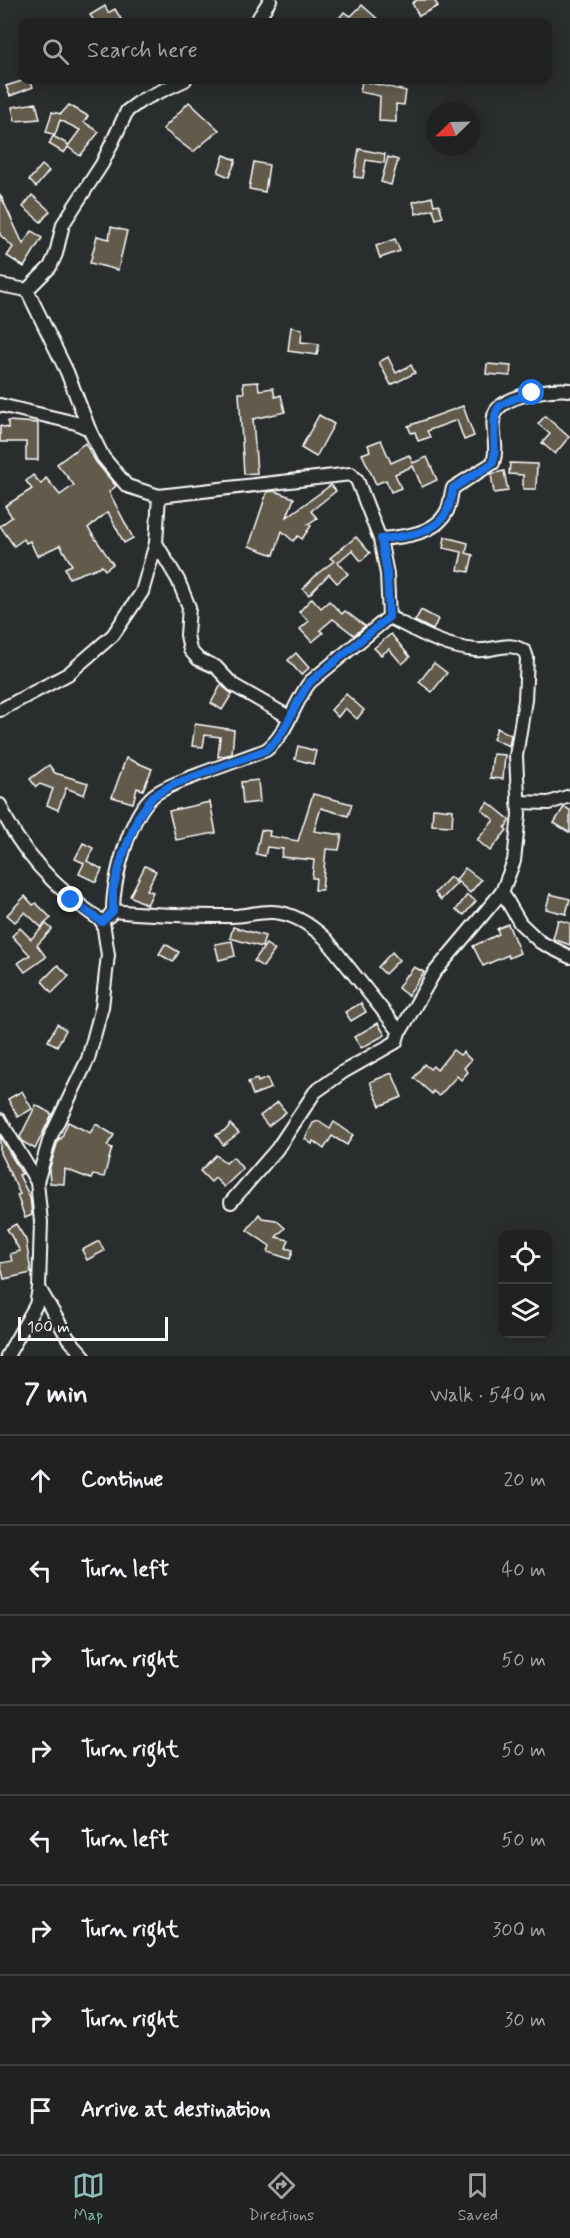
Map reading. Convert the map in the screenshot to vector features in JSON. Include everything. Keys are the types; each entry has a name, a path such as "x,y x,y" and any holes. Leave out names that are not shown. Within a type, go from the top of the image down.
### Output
{"street":[{"path":"259,18 270,0"},
{"path":"27,290 50,267 56,254 63,224 102,164 128,111 142,100 176,84"},
{"path":"0,285 27,290"},
{"path":"27,290 67,372 89,429 103,457 127,486 159,496 351,474 357,480 381,539 387,574 389,617"},
{"path":"381,539 404,537 428,529 446,514 453,488 493,463 496,454 494,417 497,408 532,393 560,388 570,390"},
{"path":"0,405 76,423 89,429"},
{"path":"0,710 68,674 113,635 142,592 156,543 159,496"},
{"path":"156,543 178,580 189,607 187,635 190,650 198,659 216,667 233,685 289,717"},
{"path":"102,922 113,911 113,890 122,857 138,817 153,796 174,784 266,750 274,744 302,692 310,682 389,617"},
{"path":"231,1203 277,1149 315,1092 343,1072 396,1041 400,1029 434,973 502,892 514,861 519,815 516,756 525,700 527,658 525,652 511,645 478,651 442,644 389,617"},
{"path":"518,802 549,803 570,796"},
{"path":"0,805 22,846 47,876 71,900 102,922 108,955 102,1007 88,1059 50,1138 37,1182 41,1222 39,1288 36,1305 7,1356"},
{"path":"502,892 520,924 540,942 570,957"},
{"path":"113,911 171,916 245,916 273,912 292,917 315,929 326,939 396,1027 400,1029"},
{"path":"0,1120 37,1182"},
{"path":"39,1288 68,1338 84,1356"}],"building":[{"path":"417,0 434,0 438,6 419,16 412,3"},
{"path":"362,5 377,18 339,18 344,12 351,16"},
{"path":"105,6 108,13 115,9 120,18 92,18 90,15"},
{"path":"18,82 32,84 33,87 10,96 6,86"},
{"path":"361,84 375,84 406,91 404,105 396,104 396,122 379,121 380,96 360,92"},
{"path":"189,102 219,130 193,152 163,129"},
{"path":"36,103 40,119 15,121 12,107"},
{"path":"69,105 88,116 84,122 99,132 80,156 68,147 64,153 49,144 53,136 69,145 80,130 60,120 55,135 46,132 52,112 61,114"},
{"path":"359,149 385,154 384,163 366,160 363,178 354,177"},
{"path":"224,155 236,160 229,177 218,172"},
{"path":"388,157 398,160 391,185 381,182"},
{"path":"254,162 269,165 265,192 249,189"},
{"path":"42,165 49,171 36,187 29,180"},
{"path":"0,194 23,244 32,231 42,238 24,267 7,256 13,247 0,235"},
{"path":"32,195 50,211 41,222 23,207"},
{"path":"432,197 434,205 439,204 443,217 436,219 433,209 416,214 413,202"},
{"path":"111,227 127,231 118,270 90,263 97,236 109,239"},
{"path":"395,239 400,251 380,258 376,246"},
{"path":"291,327 302,329 301,342 319,344 317,355 288,351"},
{"path":"388,357 396,373 411,365 415,373 391,385 379,362"},
{"path":"487,364 511,366 510,376 486,374"},
{"path":"258,382 259,390 273,388 275,397 281,395 285,412 253,419 257,473 244,474 239,393 244,393 243,383"},
{"path":"463,406 474,436 464,440 457,420 427,431 430,437 418,441 415,432 411,433 408,426"},
{"path":"319,415 334,424 316,457 301,448"},
{"path":"545,416 569,437 555,454 542,443 550,434 538,424"},
{"path":"8,421 38,423 38,460 26,460 26,442 0,442 0,426 8,428"},
{"path":"381,440 391,463 409,455 413,463 427,457 437,480 422,487 413,466 395,474 401,488 391,492 386,480 376,484 362,454 370,451 368,445"},
{"path":"85,443 96,462 116,486 109,492 133,538 124,543 108,512 88,528 113,564 105,570 102,566 69,578 65,568 72,565 60,545 37,556 30,541 26,543 24,539 14,546 0,526 12,517 5,506 32,489 26,481 33,475 41,484 46,478 60,495 74,485 57,464"},
{"path":"510,463 537,464 536,489 523,489 523,475 509,474"},
{"path":"504,471 508,491 494,493 491,474"},
{"path":"331,485 336,491 311,511 317,518 308,524 311,526 302,539 298,536 293,541 282,531 274,555 249,546 267,492 274,491 294,498 287,517"},
{"path":"356,537 370,553 361,561 352,550 338,562 348,574 337,583 329,574 309,595 303,589 334,561 330,558"},
{"path":"445,537 468,543 466,553 473,555 469,572 458,570 462,552 443,548"},
{"path":"312,598 321,608 329,601 342,614 345,611 365,626 354,635 333,619 320,630 323,633 312,642 300,629 309,621 299,612"},
{"path":"421,610 438,619 433,630 415,621"},
{"path":"391,634 410,657 402,664 389,649 381,655 374,648"},
{"path":"296,653 309,668 301,675 288,660"},
{"path":"434,663 447,673 432,692 419,682"},
{"path":"221,685 232,694 222,710 211,703"},
{"path":"346,694 364,710 357,719 345,708 338,717 331,710"},
{"path":"195,724 234,730 232,754 218,757 220,737 205,735 203,747 192,746"},
{"path":"497,728 511,735 509,746 493,739"},
{"path":"298,746 316,751 313,764 295,759"},
{"path":"493,754 505,755 503,779 490,778"},
{"path":"126,758 152,769 143,790 137,788 133,803 112,797"},
{"path":"49,765 55,773 88,783 84,795 66,788 58,810 47,805 53,789 40,784 36,787 30,779"},
{"path":"258,780 260,802 243,804 241,782"},
{"path":"313,794 352,804 348,816 321,808 314,831 342,835 339,850 326,849 322,890 315,890 316,878 312,878 314,860 281,857 283,849 267,847 265,856 256,854 261,830 270,831 269,836 298,841"},
{"path":"210,802 216,833 176,840 169,811"},
{"path":"488,802 510,820 505,828 507,830 490,851 477,840 494,820 482,810"},
{"path":"564,807 570,810 570,833 554,823"},
{"path":"433,808 453,810 452,826 432,825"},
{"path":"83,843 93,848 87,861 102,869 96,882 79,874 84,863 75,859"},
{"path":"145,866 156,871 147,890 153,892 147,905 130,896"},
{"path":"465,868 481,880 470,893 456,880"},
{"path":"450,877 457,883 441,900 435,893"},
{"path":"550,894 570,899 566,914 546,909"},
{"path":"467,895 476,901 464,915 456,910"},
{"path":"25,896 51,918 41,927 25,912 15,922 7,915"},
{"path":"558,920 570,923 570,945 553,939"},
{"path":"46,924 52,929 37,945 46,957 25,972 18,963 30,955 12,936 20,928 31,939"},
{"path":"508,924 520,953 509,958 508,955 483,966 473,946 499,934 497,929"},
{"path":"233,927 265,936 262,947 230,938"},
{"path":"232,941 235,956 219,960 215,944"},
{"path":"165,944 179,952 173,962 159,954"},
{"path":"266,944 275,950 263,967 254,961"},
{"path":"392,952 399,960 385,974 378,967"},
{"path":"58,965 69,976 52,993 42,981"},
{"path":"414,967 424,972 408,996 398,988"},
{"path":"361,1003 366,1012 351,1021 345,1012"},
{"path":"378,1023 385,1035 361,1048 354,1037"},
{"path":"57,1024 66,1030 57,1046 48,1041"},
{"path":"453,1050 460,1055 463,1052 471,1060 464,1068 468,1072 461,1080 457,1076 439,1096 433,1091 432,1094 414,1078 424,1064 430,1069 433,1066 437,1070"},
{"path":"392,1073 402,1097 380,1106 370,1082"},
{"path":"267,1078 271,1088 253,1095 248,1082 257,1079 258,1082"},
{"path":"22,1091 32,1109 18,1117 8,1099"},
{"path":"278,1102 286,1112 268,1126 260,1116"},
{"path":"36,1105 52,1114 35,1149 23,1142 20,1137"},
{"path":"318,1121 330,1129 334,1122 353,1135 347,1145 332,1136 324,1149 313,1141 312,1144 305,1139 313,1123"},
{"path":"68,1122 90,1133 96,1124 114,1135 107,1146 112,1148 104,1177 93,1175 91,1179 65,1169 64,1184 50,1183 49,1170 59,1138 61,1139"},
{"path":"230,1124 239,1133 223,1145 216,1135 227,1129"},
{"path":"0,1136 22,1174 19,1175 30,1197 32,1215 25,1218 17,1195 20,1194 0,1153"},
{"path":"216,1155 226,1163 233,1157 243,1169 224,1187 215,1178 211,1182 200,1171"},
{"path":"259,1214 262,1218 276,1220 285,1228 276,1237 289,1240 286,1248 293,1250 290,1259 268,1252 270,1246 247,1230"},
{"path":"16,1224 26,1240 31,1273 4,1279 0,1263 12,1261 10,1254 20,1251 7,1229"},
{"path":"99,1241 104,1251 87,1260 82,1250"}],"route":[{"path":"71,900 102,922 113,911 113,890 122,857 138,817 153,796 174,784 266,750 274,744 302,692 310,682 389,617 387,574 381,539 404,537 428,529 446,514 453,488 493,463 496,454 494,417 497,408 532,393"}]}
